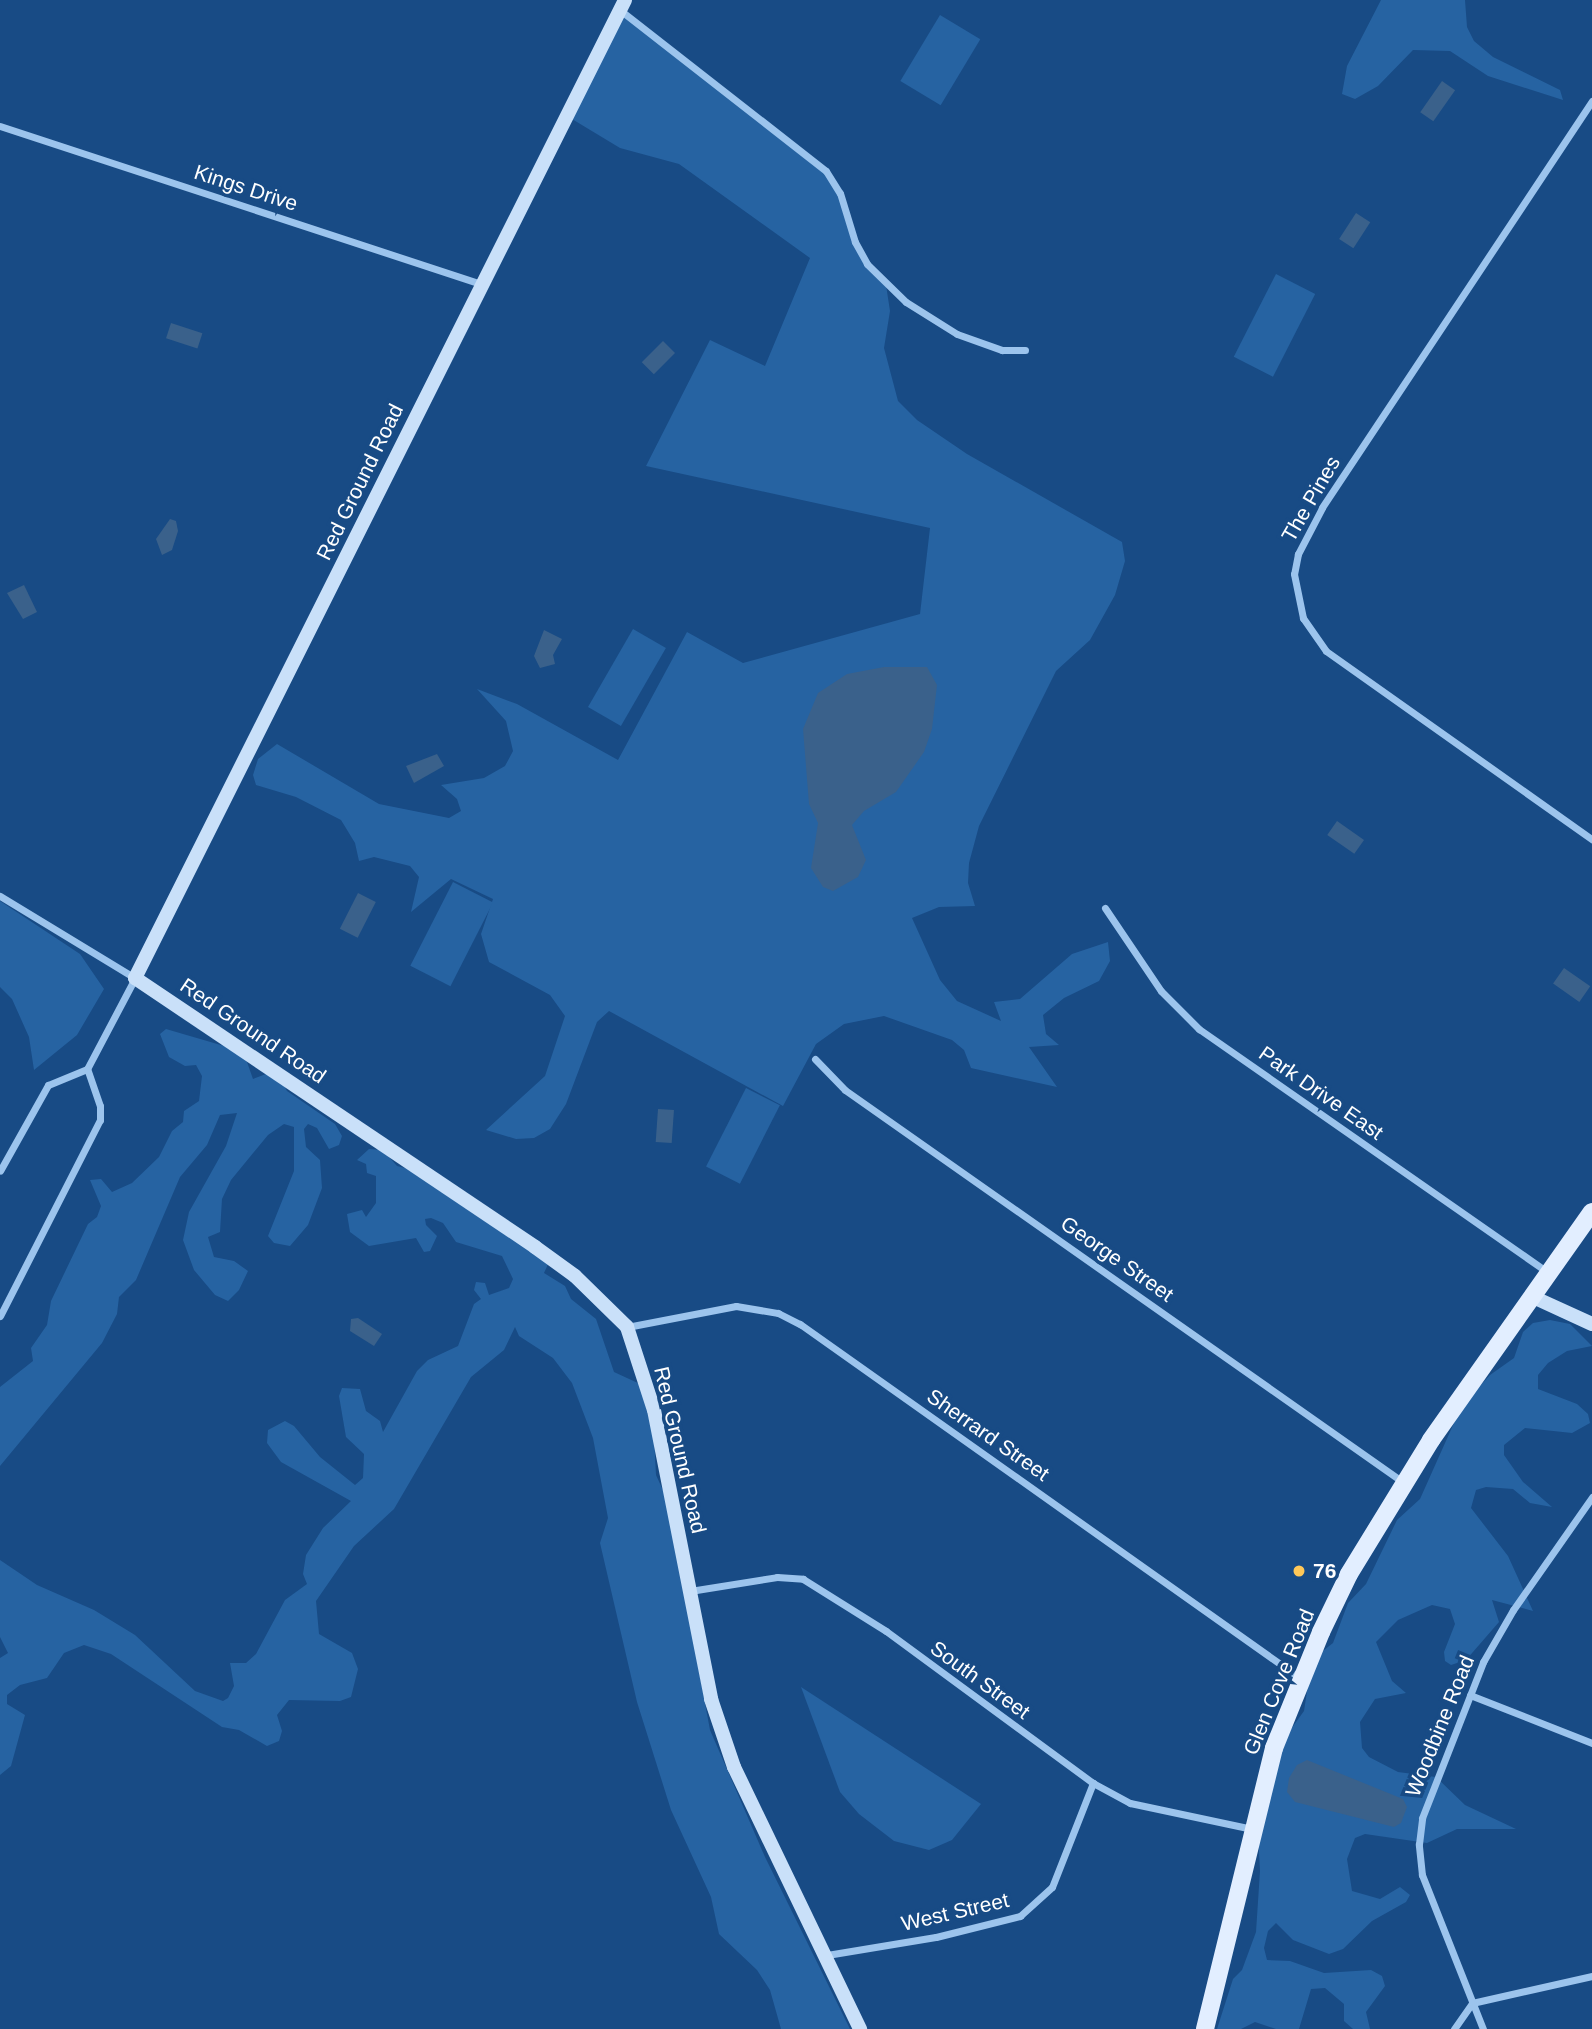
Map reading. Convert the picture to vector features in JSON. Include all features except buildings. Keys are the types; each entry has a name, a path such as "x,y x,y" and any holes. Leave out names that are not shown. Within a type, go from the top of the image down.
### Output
{"main road":[{"name":"Glen Cove Road","path":"1205,2029 1274,1748 1301,1678 1349,1574 1404,1482 1592,1212"}],"street":[{"name":"Red Ground Road","path":"623,5 135,978 536,1247 575,1276 627,1327 654,1410 711,1699 734,1767 827,1955 860,2029"},
{"path":"623,5 826,171 840,192 861,254 906,302 957,334 1002,350 1025,350"},
{"name":"The Pines","path":"1592,101 1322,508 1298,554 1294,573 1303,618 1326,651 1592,839"},
{"name":"Kings Drive","path":"0,126 481,284"},
{"path":"0,896 135,978 87,1069 48,1085 0,1171"},
{"name":"Park Drive East","path":"1105,908 1161,990 1199,1029 1549,1273"},
{"name":"George Street","path":"815,1059 845,1090 1404,1482"},
{"path":"0,1316 100,1120 100,1106 87,1069"},
{"path":"1533,1297 1592,1324"},
{"name":"Sherrard Street","path":"627,1327 736,1306 761,1308 800,1324 1301,1678"},
{"name":"Woodbine Road","path":"1483,2029 1431,1902 1419,1844 1441,1760 1470,1695 1513,1610 1591,1501"},
{"name":"South Street","path":"689,1591 777,1577 803,1578 886,1631 1093,1783 1130,1803 1252,1829"},
{"path":"1470,1695 1592,1743"},
{"name":"West Street","path":"827,1955 936,1937 1020,1916 1052,1887 1093,1783"},
{"path":"1454,2029 1472,2003 1592,1976"}],"shaded area":[{"path":"1381,0 1465,0 1467,27 1474,41 1493,57 1560,90 1563,100 1488,76 1450,51 1413,50 1378,86 1355,99 1342,94 1347,66"},
{"path":"620,11 834,181 855,242 886,285 890,311 884,348 898,401 917,420 967,454 1122,542 1125,561 1115,595 1090,640 1056,671 979,826 969,863 968,883 975,906 939,907 912,918 940,980 957,1001 1001,1021 994,1002 1020,999 1072,954 1108,942 1110,961 1099,981 1064,998 1043,1015 1046,1034 1059,1045 1029,1047 1057,1087 971,1068 964,1050 952,1040 884,1016 844,1024 816,1044 783,1106 609,1011 597,1022 566,1104 550,1129 534,1138 516,1139 486,1130 545,1076 565,1016 550,995 489,962 481,934 493,899 451,879 411,912 419,877 410,866 374,857 359,861 355,843 341,820 296,797 256,785 253,775 258,759 277,744 379,804 449,818 461,811 457,799 441,785 484,778 505,766 513,751 506,721 477,689 517,704 618,760 687,632 743,663 920,614 930,528 646,466 710,340 765,366 810,258 679,164 620,148 567,116"},
{"path":"940,15 980,39 941,105 900,81"},
{"path":"1442,81 1455,90 1433,121 1420,112"},
{"path":"1356,213 1370,222 1353,248 1339,239"},
{"path":"1276,274 1315,294 1273,377 1234,357"},
{"path":"171,323 202,333 197,348 166,338"},
{"path":"663,341 675,353 654,374 642,362"},
{"path":"170,519 176,521 178,531 172,550 162,555 156,539"},
{"path":"24,585 37,612 23,619 7,593"},
{"path":"633,629 666,648 621,726 588,707"},
{"path":"544,630 562,639 553,655 555,664 540,668 534,656"},
{"path":"884,667 927,667 937,685 932,729 924,752 896,792 864,811 852,825 866,860 858,877 833,891 823,887 811,868 818,823 809,804 803,729 818,693 847,674"},
{"path":"437,754 444,766 414,783 406,766"},
{"path":"1337,821 1364,840 1354,854 1327,835"},
{"path":"453,882 493,902 450,986 410,966"},
{"path":"358,893 376,902 358,938 340,929"},
{"path":"0,901 80,954 104,989 77,1035 34,1070 29,1037 12,999 0,987"},
{"path":"1564,968 1590,986 1579,1002 1553,984"},
{"path":"166,1029 231,1048 247,1062 253,1079 266,1074 281,1080 287,1091 335,1124 342,1136 339,1145 329,1149 317,1128 308,1124 304,1129 306,1147 320,1160 322,1188 308,1225 290,1246 274,1243 268,1236 294,1171 294,1127 284,1124 268,1135 231,1180 222,1199 220,1232 208,1237 214,1257 234,1261 248,1271 239,1290 228,1301 215,1295 194,1270 183,1240 189,1212 226,1146 237,1113 220,1115 207,1145 180,1177 136,1280 119,1297 117,1314 102,1343 0,1466 0,1387 33,1361 31,1348 47,1325 51,1301 88,1224 97,1217 101,1206 90,1180 101,1179 112,1192 132,1183 159,1157 172,1131 183,1122 184,1111 199,1101 202,1076 196,1065 185,1066 169,1057 160,1034"},
{"path":"746,1088 780,1105 740,1184 706,1166"},
{"path":"658,1109 674,1110 672,1143 656,1142"},
{"path":"369,1149 383,1150 397,1166 413,1170 549,1262 544,1273 565,1286 571,1299 596,1319 614,1372 640,1384 654,1437 656,1475 667,1499 710,1730 765,1857 850,2029 781,2029 770,1990 757,1970 719,1934 711,1897 671,1810 637,1702 600,1543 608,1518 593,1438 572,1383 553,1358 519,1336 515,1327 504,1350 471,1377 394,1509 354,1546 316,1601 319,1634 352,1653 358,1669 351,1697 340,1701 289,1700 277,1715 282,1731 279,1741 267,1746 239,1730 222,1727 111,1654 84,1645 64,1653 47,1678 20,1685 7,1695 7,1704 25,1715 11,1766 0,1775 0,1658 8,1653 0,1637 0,1560 37,1585 94,1610 135,1635 195,1691 223,1701 228,1698 234,1686 230,1663 246,1663 256,1654 285,1600 307,1584 303,1574 306,1555 323,1528 351,1501 281,1462 267,1443 268,1430 285,1421 294,1426 320,1457 355,1485 363,1478 364,1454 346,1437 339,1396 342,1388 360,1389 366,1411 380,1421 383,1432 417,1371 428,1360 458,1346 474,1304 481,1299 474,1290 476,1282 485,1283 489,1295 509,1288 513,1279 502,1256 456,1242 443,1223 431,1218 425,1219 426,1225 437,1236 430,1251 424,1252 416,1238 369,1246 350,1232 347,1214 362,1210 366,1217 376,1203 376,1176 367,1173 366,1164 357,1160"},
{"path":"358,1318 382,1334 374,1346 350,1331 351,1319"},
{"path":"1550,1320 1570,1324 1592,1346 1567,1351 1548,1363 1538,1375 1538,1389 1577,1404 1588,1414 1590,1423 1572,1433 1525,1428 1504,1445 1504,1455 1523,1482 1552,1507 1530,1503 1513,1489 1486,1487 1476,1490 1471,1508 1508,1556 1533,1611 1492,1600 1499,1622 1466,1660 1451,1665 1445,1661 1444,1652 1455,1624 1450,1609 1432,1605 1398,1620 1376,1642 1392,1681 1406,1693 1375,1699 1360,1722 1362,1748 1369,1757 1398,1772 1436,1777 1465,1805 1516,1829 1457,1829 1427,1843 1365,1834 1355,1838 1347,1859 1352,1891 1380,1899 1400,1887 1410,1895 1406,1902 1372,1921 1343,1949 1329,1954 1293,1940 1276,1923 1268,1931 1264,1948 1267,1960 1290,1961 1324,1973 1371,1970 1382,1976 1385,1986 1366,2012 1370,2029 1353,2029 1344,2021 1344,2004 1325,1988 1311,1989 1299,2029 1276,2029 1255,2022 1241,2029 1217,2029 1233,1979 1242,1970 1256,1932 1260,1871 1257,1813 1291,1729 1304,1711 1310,1672 1319,1654 1333,1643 1348,1603 1366,1584 1397,1520 1420,1499 1462,1405 1490,1375 1514,1358 1523,1332 1533,1323"},
{"path":"801,1687 981,1804 952,1840 929,1850 894,1841 859,1814 840,1792"},
{"path":"1307,1760 1403,1799 1407,1807 1401,1823 1394,1827 1295,1802 1287,1792 1289,1778 1297,1765"}],"place":[{"name":"76","path":"1299,1571"}]}
